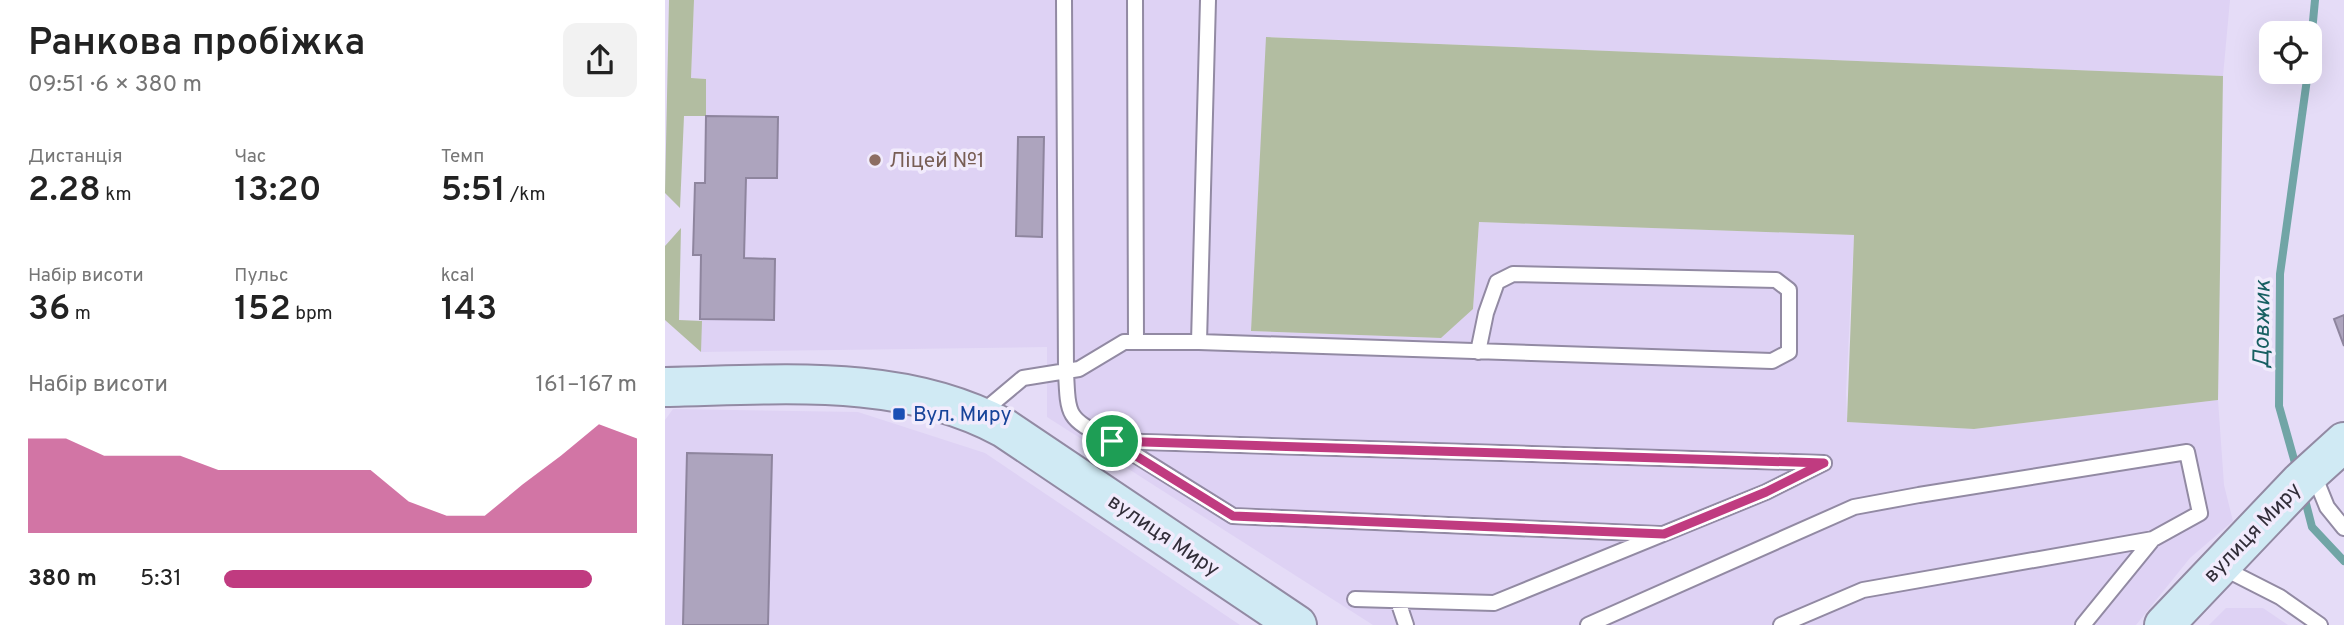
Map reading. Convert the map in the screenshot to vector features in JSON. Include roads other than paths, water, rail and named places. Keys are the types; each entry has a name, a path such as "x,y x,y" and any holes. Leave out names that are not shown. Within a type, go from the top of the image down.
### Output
{"street":[{"name":"вулиця Миру","path":"665,387 859,387 901,393 979,415 1004,428 1297,625"},
{"name":"вулиця Миру","path":"2164,625 2312,471 2344,442"}],"lane":[{"path":"1065,0 1066,371 1067,405 1077,423 1112,441 1233,516 1664,534"},
{"path":"1135,0 1136,342"},
{"path":"1199,342 1208,0"},
{"path":"979,415 1023,378 1079,369 1124,342 1199,342 1478,352 1772,361 1789,352 1789,290 1776,280 1513,274 1497,282 1486,313 1478,352"},
{"path":"1112,441 1824,463 1766,492 1494,603 1355,599"},
{"path":"1588,625 1854,507 2187,452 2200,513 2153,539 1863,590 1781,625"},
{"path":"2312,471 2327,507 2344,528"},
{"path":"2083,625 2153,539"},
{"path":"2219,566 2280,597 2320,625"},
{"path":"1398,601 1406,625"}],"waterway":[{"name":"Довжик","path":"2313,21 2315,0"},
{"name":"Довжик","path":"2297,470 2279,406 2280,274 2306,84"},
{"name":"Довжик","path":"2304,496 2312,527 2344,561"}],"place":[{"name":"Ліцей №1","path":"875,160"},
{"name":"Вул. Миру","path":"899,414"}]}
